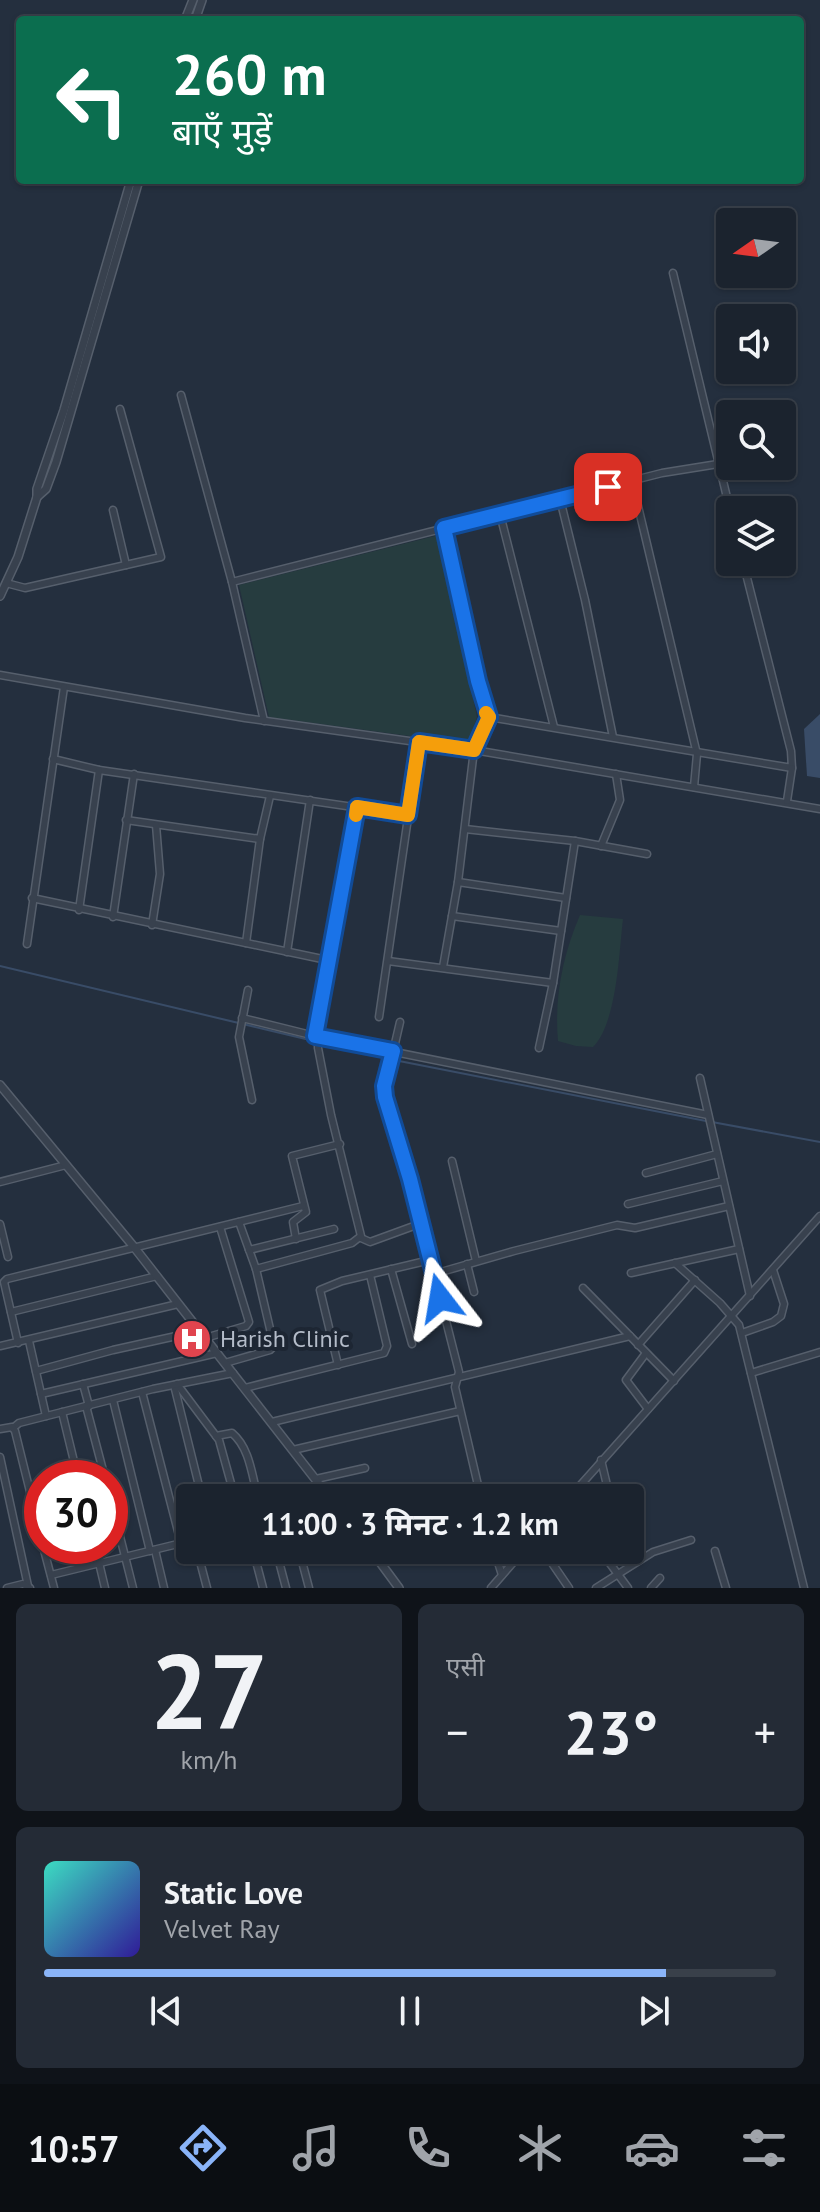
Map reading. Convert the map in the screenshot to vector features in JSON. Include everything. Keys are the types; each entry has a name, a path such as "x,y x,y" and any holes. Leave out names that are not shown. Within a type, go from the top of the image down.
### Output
{"street":[{"path":"0,596 18,557 37,497 130,184"},
{"path":"37,497 46,489 56,462 138,184"},
{"path":"673,273 716,456"},
{"path":"181,395 232,582 264,721"},
{"path":"6,583 25,588 161,557 120,409"},
{"path":"232,582 632,481 716,464"},
{"path":"632,481 697,754 694,787"},
{"path":"560,499 585,600 613,737"},
{"path":"113,510 126,565"},
{"path":"500,514 554,727"},
{"path":"443,967 458,882 474,750 489,717 444,528"},
{"path":"747,576 791,751 787,801"},
{"path":"0,675 264,721 474,750 820,809"},
{"path":"27,944 64,687"},
{"path":"489,717 792,768"},
{"path":"379,1017 419,742"},
{"path":"53,759 99,770 408,815"},
{"path":"79,910 99,770"},
{"path":"113,917 134,774"},
{"path":"601,846 620,800 616,774"},
{"path":"246,943 260,839 270,796"},
{"path":"287,952 310,800"},
{"path":"357,807 327,960 317,1039 361,1238"},
{"path":"126,820 260,839"},
{"path":"152,925 160,874 156,825"},
{"path":"465,829 575,841 647,854"},
{"path":"539,1048 553,983 575,841"},
{"path":"458,882 566,898"},
{"path":"32,898 327,960"},
{"path":"452,916 561,931"},
{"path":"388,961 553,983"},
{"path":"248,990 239,1029 252,1100"},
{"path":"242,1019 317,1039 709,1120"},
{"path":"400,1022 384,1086 385,1097 422,1223 459,1372 455,1379 460,1411 478,1484"},
{"path":"700,1078 750,1296"},
{"path":"0,1085 134,1247 320,1484"},
{"path":"296,1239 292,1224 305,1213 292,1156 340,1144"},
{"path":"646,1173 717,1154"},
{"path":"452,1161 476,1261"},
{"path":"0,1182 66,1165"},
{"path":"628,1204 723,1181"},
{"path":"18,1343 4,1282 7,1279 303,1206"},
{"path":"434,1274 617,1225 635,1228 729,1206"},
{"path":"581,1484 820,1216"},
{"path":"225,1363 273,1348 256,1269 239,1222"},
{"path":"361,1238 366,1242 373,1241 422,1223"},
{"path":"0,1224 8,1257"},
{"path":"36,1371 113,1350 246,1326 249,1322 220,1227"},
{"path":"249,1250 334,1229"},
{"path":"256,1269 361,1238"},
{"path":"631,1273 739,1249"},
{"path":"338,1365 320,1290 342,1281 430,1260"},
{"path":"675,1263 732,1316 742,1333 804,1588"},
{"path":"467,1264 474,1292"},
{"path":"391,1269 412,1344"},
{"path":"742,1333 781,1316 784,1304 773,1270"},
{"path":"245,1388 386,1351 370,1275"},
{"path":"11,1312 157,1276"},
{"path":"638,1345 695,1280"},
{"path":"583,1288 674,1381"},
{"path":"0,1346 178,1304"},
{"path":"272,1422 630,1336"},
{"path":"29,1341 46,1416"},
{"path":"751,1373 820,1352"},
{"path":"41,1394 217,1353"},
{"path":"646,1353 626,1380 648,1409"},
{"path":"0,1429 175,1384 233,1373"},
{"path":"83,1384 101,1460"},
{"path":"175,1384 216,1436 231,1484"},
{"path":"175,1384 199,1484"},
{"path":"142,1392 176,1524"},
{"path":"113,1400 164,1588"},
{"path":"293,1450 460,1411"},
{"path":"62,1412 74,1460"},
{"path":"13,1428 24,1470"},
{"path":"216,1436 232,1433 240,1441 254,1484"},
{"path":"0,1457 29,1587"},
{"path":"601,1460 607,1484"},
{"path":"316,1479 365,1468"},
{"path":"596,1588 653,1552 691,1540"},
{"path":"128,1556 176,1544"},
{"path":"715,1551 726,1588"},
{"path":"48,1564 54,1588"},
{"path":"51,1575 96,1564"},
{"path":"100,1564 105,1588"},
{"path":"127,1564 133,1588"},
{"path":"201,1564 207,1588"},
{"path":"257,1564 263,1588"},
{"path":"280,1564 286,1588"},
{"path":"303,1564 309,1588"},
{"path":"381,1564 399,1588"},
{"path":"498,1564 502,1575"},
{"path":"491,1588 512,1564"},
{"path":"553,1564 569,1588"},
{"path":"610,1564 628,1588"},
{"path":"651,1588 660,1578"},
{"path":"7,1588 23,1584 29,1587"}],"green space":[{"path":"439,535 477,717 469,744 269,717 239,585"},
{"path":"580,915 623,919 612,1005 601,1036 593,1047 558,1041 557,1009 561,976"}],"water":[{"path":"820,714 820,778 807,776 804,729"}],"waterway":[{"path":"0,966 314,1041"},
{"path":"320,1042 388,1058"},
{"path":"394,1060 706,1121"},
{"path":"712,1122 820,1142"}],"slow traffic":[{"path":"356,815 357,807 408,815 419,742 474,750 489,717 486,713"}],"place":[{"name":"Harish Clinic","path":"192,1339"}],"route":[{"path":"440,1298 410,1179 385,1097 384,1086 393,1051 315,1036 357,807 408,815 419,742 474,750 489,717 444,528 608,487"}]}
